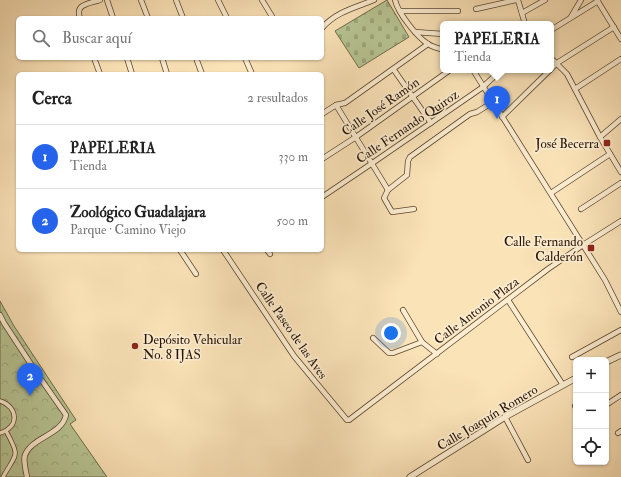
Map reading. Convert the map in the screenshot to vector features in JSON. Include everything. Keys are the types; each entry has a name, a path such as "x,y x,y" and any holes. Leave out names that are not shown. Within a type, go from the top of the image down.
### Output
{"street":[{"path":"80,16 79,9 81,7 100,0"},
{"path":"107,0 112,16"},
{"path":"141,0 147,16"},
{"path":"176,0 182,16"},
{"path":"218,0 226,16"},
{"path":"262,0 272,16"},
{"path":"324,26 329,20 345,10 374,0"},
{"path":"395,0 400,11 415,32 428,44 440,49"},
{"path":"476,9 517,0 522,12 524,21"},
{"path":"522,12 545,0"},
{"path":"571,18 582,0"},
{"path":"554,28 598,1 621,39"},
{"path":"400,11 458,12"},
{"path":"554,67 614,27"},
{"path":"415,32 440,34"},
{"path":"324,113 345,103 394,70 428,44"},
{"path":"95,60 99,72"},
{"path":"128,60 131,72"},
{"path":"163,60 166,72"},
{"path":"197,60 201,72"},
{"path":"246,60 251,72"},
{"path":"575,89 621,60"},
{"path":"554,61 567,74 600,137 621,172"},
{"path":"394,70 431,123"},
{"name":"Calle José Ramón","path":"324,158 356,137 446,73"},
{"path":"475,73 605,280 621,312"},
{"name":"Calle Fernando Quiroz","path":"324,196 483,87 498,73"},
{"path":"502,117 547,73"},
{"path":"414,208 392,212 384,198 388,190 407,176 410,157 470,114 477,112 493,102"},
{"path":"336,106 388,190"},
{"path":"600,137 621,119"},
{"path":"550,194 610,154"},
{"path":"581,209 621,183"},
{"name":"Calle Antonio Plaza","path":"347,420 437,354 548,269 621,221"},
{"path":"181,252 196,274"},
{"name":"Calle Paseo de las Aves","path":"224,252 294,356 347,420"},
{"path":"508,300 563,384"},
{"path":"403,310 422,342 437,354"},
{"path":"0,315 38,375 66,415 65,420 60,426 31,446 24,456 27,477"},
{"path":"572,358 621,330"},
{"path":"373,338 393,353 422,342"},
{"path":"609,360 621,354"},
{"name":"Calle Joaquín Romero","path":"410,477 505,417 573,379"},
{"path":"609,402 621,395"},
{"path":"0,401 9,405 14,412 14,419 11,426 6,431 0,433"},
{"path":"505,417 528,460"},
{"path":"4,477 16,453 6,431"}],"green space":[{"path":"387,0 409,37 359,68 335,31"},
{"path":"0,301 14,326 76,420 70,424 107,477 0,477"}],"place":[{"name":"PAPELERIA","path":"497,119"},
{"name":"José Becerra","path":"607,143"},
{"name":"Calle Fernando Calderón","path":"591,248"},
{"name":"Depósito Vehicular No. 8 IJAS","path":"135,346"},
{"name":"Zoológico Guadalajara","path":"30,396"}]}
